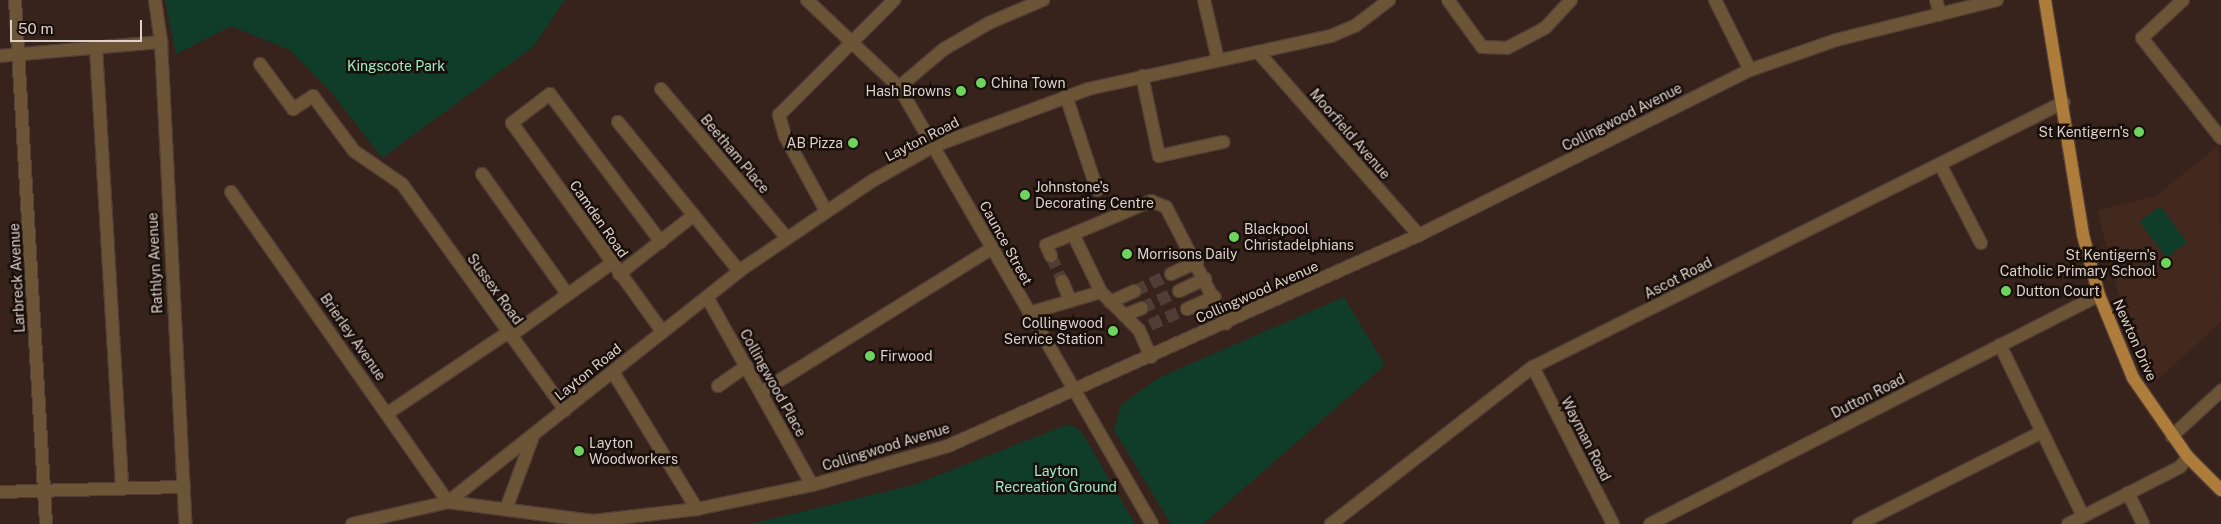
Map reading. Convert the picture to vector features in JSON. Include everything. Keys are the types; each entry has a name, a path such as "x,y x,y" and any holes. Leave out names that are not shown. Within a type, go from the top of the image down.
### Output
{"main road":[{"name":"Newton Drive","path":"2045,0 2064,102 2083,235 2099,295 2133,378 2188,457 2221,490"}],"street":[{"name":"Larbreck Avenue","path":"15,0 46,524"},
{"name":"Rathlyn Avenue","path":"154,0 161,42 184,486 184,524"},
{"name":"Caunce Street","path":"807,0 854,40 899,87 1152,524"},
{"path":"826,211 785,136 779,115 894,0"},
{"path":"899,87 944,50 989,23 1043,0"},
{"path":"1204,0 1218,60"},
{"name":"Layton Road","path":"448,502 533,438 739,270 826,211 934,146 1066,96 1142,76 1344,32 1389,0"},
{"path":"1448,0 1482,47 1507,48 1545,28 1570,0"},
{"path":"1715,0 1750,70"},
{"path":"1936,0 1940,14"},
{"name":"Collingwood Avenue","path":"506,509 592,522 697,509 812,485 948,446 1074,392 1419,235 1750,70 1836,40 1997,0"},
{"path":"2184,0 2142,38 2221,138"},
{"path":"0,56 161,42"},
{"path":"96,48 122,487"},
{"name":"Moorfield Avenue","path":"1258,52 1419,235"},
{"name":"Sussex Road","path":"260,64 294,109 313,96 354,151 402,184 565,410"},
{"path":"1142,76 1158,156 1223,142"},
{"name":"Beetham Place","path":"661,89 786,237"},
{"name":"Camden Road","path":"661,242 550,94 512,123 662,331"},
{"path":"1066,96 1098,190"},
{"name":"Ascot Road","path":"1332,524 1533,368 2064,102"},
{"path":"618,122 739,270"},
{"path":"1940,164 1981,243"},
{"path":"482,174 568,295"},
{"name":"Brierley Avenue","path":"230,192 388,413 448,502"},
{"path":"1051,256 1046,245 1151,201 1175,216 1226,323"},
{"path":"388,413 568,295 661,242 694,215"},
{"path":"1072,234 1101,292 1125,315 1144,328 1151,357"},
{"path":"761,392 992,248"},
{"path":"1171,274 1197,262"},
{"path":"1179,291 1205,279"},
{"path":"1062,281 1070,300"},
{"path":"1110,302 1135,291"},
{"path":"1029,313 1101,292"},
{"name":"Dutton Road","path":"1650,524 2099,295"},
{"name":"Collingwood Place","path":"707,297 812,485"},
{"path":"1187,309 1214,297"},
{"path":"1125,315 1142,308"},
{"path":"2000,346 2083,516"},
{"path":"718,386 747,366"},
{"name":"Wayman Road","path":"1533,368 1613,524"},
{"path":"613,372 697,509"},
{"path":"2172,436 2221,391"},
{"path":"1859,524 2042,432"},
{"name":"Layton Road","path":"352,524 448,502 506,509 533,438"},
{"path":"2068,524 2180,467 2188,457"},
{"path":"0,492 184,486"},
{"path":"2128,493 2143,524"}],"shaded area":[{"name":"St Kentigern's Catholic Primary School","path":"2219,145 2221,322 2156,381 2121,303 2097,210 2156,196"}],"green space":[{"name":"Kingscote Park","path":"165,0 565,0 533,47 382,158 332,93 290,50 231,26 176,54"},
{"path":"2160,206 2187,242 2166,258 2139,222"},
{"path":"1344,297 1385,365 1203,524 1171,524 1114,430 1121,405 1158,378"},
{"name":"Layton Recreation Ground","path":"1069,424 1081,431 1135,524 751,524 913,485"}],"tunnel":[{"path":"1051,256 1062,281"},
{"path":"1135,291 1171,274"},
{"path":"1142,308 1179,291"},
{"path":"1150,325 1187,309"}],"place":[{"name":"China Town","path":"981,83"},
{"name":"Hash Browns","path":"961,91"},
{"name":"St Kentigern's","path":"2139,132"},
{"name":"AB Pizza","path":"853,143"},
{"name":"Johnstone's Decorating Centre","path":"1025,195"},
{"name":"Blackpool Christadelphians","path":"1234,237"},
{"name":"Morrisons Daily","path":"1127,254"},
{"name":"St Kentigern's Catholic Primary School","path":"2166,263"},
{"name":"Dutton Court","path":"2006,291"},
{"name":"Collingwood Service Station","path":"1113,331"},
{"name":"Firwood","path":"870,356"},
{"name":"Layton Woodworkers","path":"579,451"}]}
